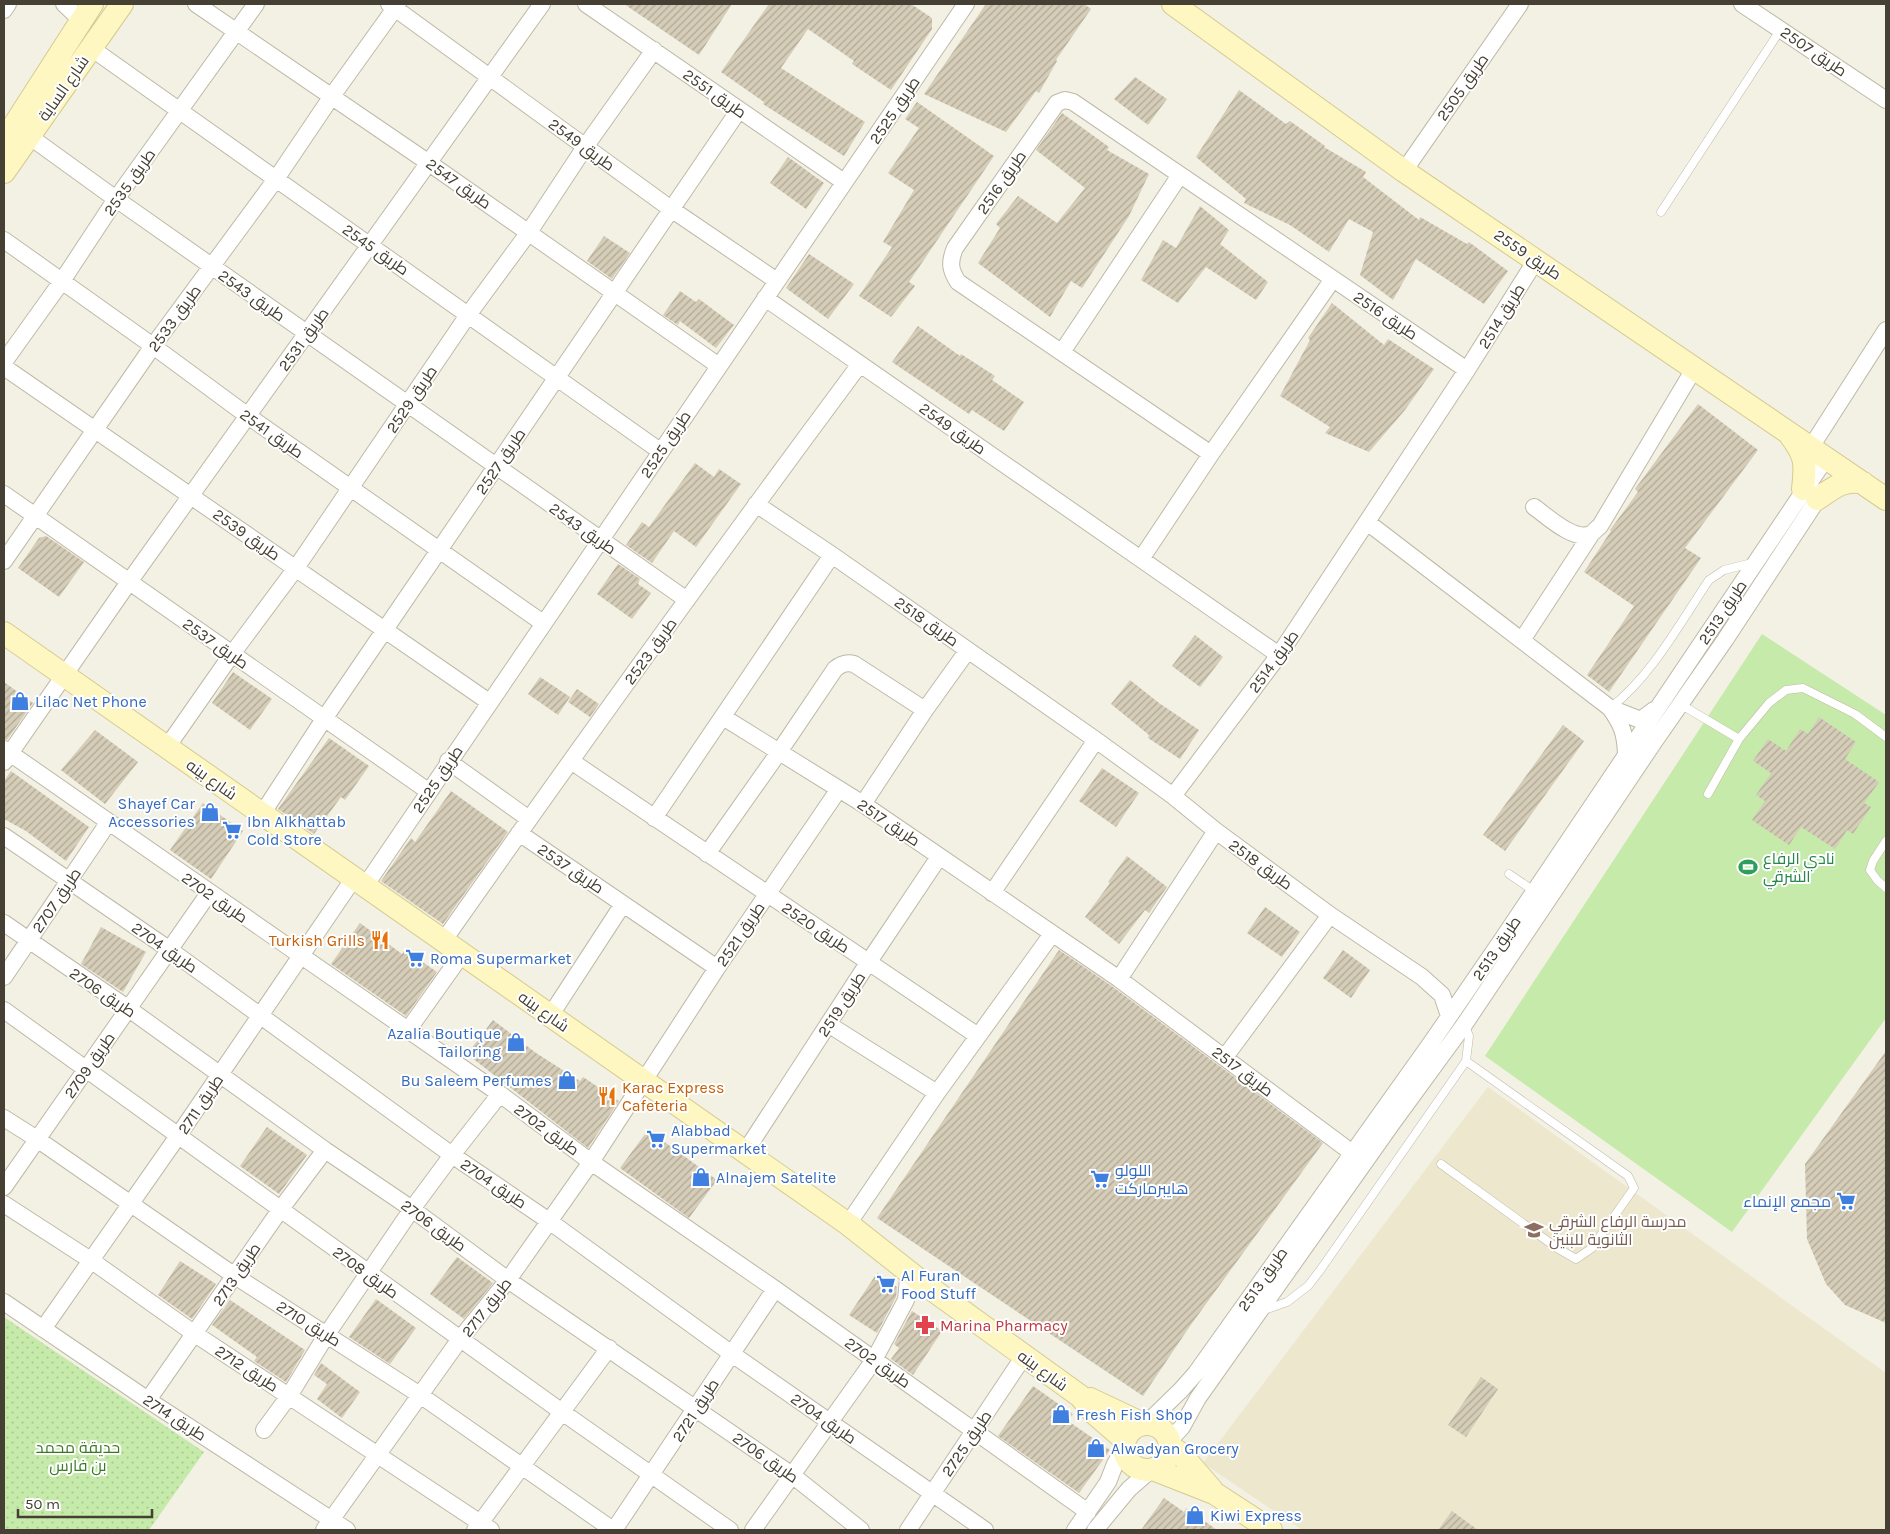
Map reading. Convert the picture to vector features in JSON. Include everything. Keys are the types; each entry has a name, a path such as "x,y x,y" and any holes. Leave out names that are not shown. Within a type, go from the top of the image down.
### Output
{"street":[{"path":"4,10 8,4"},
{"path":"64,4 86,12"},
{"name":"شارع الساية","path":"16,134 91,48 122,4"},
{"name":"طريق 2547","path":"196,4 529,232 719,366"},
{"name":"طريق 2535","path":"4,362 62,281 116,199 256,4"},
{"name":"طريق 2531","path":"6,755 542,4"},
{"name":"طريق 2551","path":"586,4 844,182"},
{"name":"طريق 2559","path":"1173,4 1404,171 1886,499"},
{"name":"طريق 2505","path":"1404,171 1520,4"},
{"name":"طريق 2507","path":"1742,4 1886,100"},
{"name":"طريق 2549","path":"394,5 671,209 777,281"},
{"name":"طريق 2533","path":"4,561 154,346 276,179 394,5"},
{"name":"طريق 2525","path":"359,882 428,791 777,281 962,5"},
{"name":"شارع الساية","path":"4,172 16,134 86,12"},
{"name":"طريق 2545","path":"91,48 660,451"},
{"name":"طريق 2529","path":"167,747 232,654 296,568 468,315 529,232 586,146 654,50"},
{"name":"طريق 2516","path":"1211,454 958,282 952,272 950,260 955,248 1057,103 1065,100 1073,102 1467,370"},
{"name":"طريق 2527","path":"262,814 324,719 739,110"},
{"name":"طريق 2543","path":"16,134 116,199 687,600"},
{"path":"1062,352 1180,175"},
{"name":"طريق 2541","path":"4,240 154,346 248,416 543,623"},
{"name":"طريق 2514","path":"1173,796 1280,655 1467,370 1536,260"},
{"path":"1141,559 1211,454 1333,279"},
{"name":"طريق 2549","path":"765,298 1280,655"},
{"name":"طريق 2513","path":"1145,1424 1176,1396 1196,1373 1449,1016 1626,753 1647,737 1680,704 1810,494 1825,457 1886,330"},
{"name":"طريق 2523","path":"444,940 756,504 860,364"},
{"name":"طريق 2539","path":"4,367 489,702"},
{"path":"1522,640 1592,534 1600,526 1694,369"},
{"path":"1786,430 1802,452 1810,494 1847,481 1853,480 1862,483"},
{"name":"طريق 2537","path":"4,494 428,791"},
{"name":"طريق 2513","path":"1170,1443 1182,1427 1198,1398 1464,1025 1647,737 1656,709 1757,562 1810,494"},
{"name":"طريق 2518","path":"756,504 1096,740 1330,915 1429,982 1442,995 1449,1016"},
{"path":"1534,507 1571,533 1585,536 1592,534"},
{"path":"1367,522 1610,708 1642,719 1656,709"},
{"path":"654,818 832,555"},
{"name":"شارع بينه","path":"4,633 848,1224 906,1269 1080,1396 1125,1444"},
{"path":"863,804 925,710 968,650"},
{"path":"707,854 840,664 847,662 854,664 925,710"},
{"path":"1610,708 1624,730 1626,753"},
{"name":"طريق 2517","path":"723,717 863,804 1119,979 1366,1163"},
{"path":"992,893 1096,740"},
{"name":"طريق 2702","path":"6,755 302,956 500,1094 591,1162 775,1289 1088,1512"},
{"path":"448,761 529,819"},
{"name":"طريق 2520","path":"571,761 978,1036"},
{"name":"طريق 2521","path":"643,1081 717,968 839,789"},
{"name":"طريق 2707","path":"4,977 108,823"},
{"path":"1119,979 1216,831"},
{"name":"طريق 2537","path":"519,833 717,968"},
{"name":"طريق 2704","path":"4,836 170,950 452,1155 549,1221 732,1354 985,1530"},
{"name":"طريق 2519","path":"745,1152 939,857"},
{"name":"طريق 2711","path":"43,1329 302,956 359,882"},
{"name":"طريق 2709","path":"4,1187 209,893"},
{"path":"550,1016 623,904"},
{"path":"1225,1057 1330,915"},
{"name":"طريق 2706","path":"4,923 129,1008 325,1150 412,1209 508,1280 792,1475 862,1530"},
{"path":"848,1224 937,1093 1052,934"},
{"path":"408,1030 462,954"},
{"name":"طريق 2708","path":"4,1010 460,1339 730,1530"},
{"path":"828,1024 937,1093"},
{"name":"طريق 2717","path":"327,1525 378,1457 460,1339 508,1280 591,1162 643,1081"},
{"path":"264,1430 289,1396 327,1334 412,1209 500,1094"},
{"name":"طريق 2710","path":"4,1118 234,1276 420,1395 614,1530"},
{"name":"طريق 2713","path":"148,1400 280,1210 325,1150"},
{"name":"طريق 2712","path":"4,1204 92,1261 195,1334 482,1528"},
{"path":"753,1530 874,1360 906,1300 908,1279 906,1269"},
{"name":"طريق 2721","path":"614,1530 652,1476 775,1289"},
{"name":"طريق 2714","path":"4,1302 327,1525 347,1530"},
{"path":"482,1528 521,1466 609,1348"},
{"name":"طريق 2725","path":"908,1530 1024,1356"},
{"name":"شارع بينه","path":"1080,1396 1091,1399 1145,1424"},
{"path":"1075,1530 1108,1482 1132,1429 1145,1424 1161,1428 1170,1443 1214,1493"},
{"path":"1125,1444 1128,1460 1145,1470 1159,1467 1168,1458 1170,1443"},
{"path":"1152,1469 1214,1493 1271,1530"},
{"path":"1095,1530 1130,1489 1152,1469"}],"lane":[{"path":"1661,212 1781,29"},
{"path":"1610,708 1639,681 1709,580 1724,570 1757,562"},
{"path":"1708,794 1739,740 1769,703 1786,690 1803,688 1856,714 1886,737"},
{"path":"1680,704 1739,740"},
{"path":"1886,841 1873,861 1870,870 1876,880 1886,888"},
{"path":"1509,874 1534,892"},
{"path":"1260,1312 1287,1302 1308,1286 1466,1061 1468,1036 1464,1025"},
{"path":"1441,1164 1557,1248 1576,1259 1592,1248 1634,1188 1628,1176 1615,1166 1466,1061"}],"shaded area":[{"name":"مدرسة الرفاع الشرقي الثانوية للبنين","path":"1488,1087 1886,1373 1886,1530 1302,1530 1203,1463"}],"green space":[{"name":"نادي الرفاع الشرقي","path":"1762,634 1886,715 1886,1018 1732,1232 1485,1056"},
{"name":"حديقة محمد بن فارس","path":"4,1317 204,1452 149,1530 4,1530"}],"building":[{"path":"624,4 732,4 699,55"},
{"path":"769,4 911,4 932,18 932,29 891,90 852,64 854,61 808,29 781,68 865,122 844,156 763,104 764,102 721,72"},
{"path":"986,4 1084,4 1091,9 1056,60 1039,93 1036,91 1006,132 924,94"},
{"path":"1135,77 1167,99 1148,125 1114,99"},
{"path":"1239,90 1286,124 1290,121 1324,147 1366,172 1363,177 1419,220 1420,217 1467,244 1469,242 1508,271 1484,304 1416,259 1393,300 1360,275 1373,232 1349,219 1329,252 1290,225 1244,203 1246,199 1196,157"},
{"path":"917,102 994,156 909,282 915,286 891,317 859,296 892,247 883,242 914,190 888,173 919,128 905,119"},
{"path":"1062,113 1109,147 1107,150 1149,174 1129,216 1082,288 1071,281 1050,317 978,263 1000,228 996,224 1018,196 1057,223 1085,188 1036,150"},
{"path":"788,157 824,183 806,209 770,183"},
{"path":"1200,206 1229,230 1220,244 1268,282 1256,300 1206,267 1178,303 1141,280 1163,240 1176,248"},
{"path":"604,236 630,253 612,279 587,261"},
{"path":"809,254 854,284 828,319 786,288"},
{"path":"680,291 696,302 699,299 734,325 716,348 680,321 678,325 663,315"},
{"path":"1332,303 1384,345 1388,339 1434,369 1405,410 1369,452 1325,433 1330,427 1280,396 1310,340 1308,338"},
{"path":"918,326 960,356 961,354 995,376 992,380 1024,402 1004,431 972,410 969,414 892,362"},
{"path":"1698,404 1758,450 1685,548 1701,558 1609,692 1587,675 1634,606 1584,572 1610,530 1638,492 1635,489"},
{"path":"695,463 714,477 719,469 741,484 696,547 674,531 652,563 626,545 642,522 649,527"},
{"path":"46,536 84,562 59,597 18,568 39,538"},
{"path":"618,564 640,579 638,584 651,593 632,619 597,594"},
{"path":"1195,635 1223,657 1200,687 1172,666"},
{"path":"233,672 272,699 250,730 212,703"},
{"path":"540,677 570,697 558,715 528,694"},
{"path":"1130,680 1159,703 1199,730 1180,759 1148,738 1149,735 1111,704"},
{"path":"4,682 33,703 7,740 4,739"},
{"path":"577,689 599,704 590,717 568,702"},
{"path":"1819,717 1856,742 1845,759 1879,782 1864,803 1871,807 1853,834 1847,830 1835,849 1801,827 1789,845 1752,820 1765,801 1756,795 1771,773 1753,761 1768,739 1786,751 1800,729 1808,734"},
{"path":"1563,725 1584,741 1505,851 1483,835"},
{"path":"95,730 138,762 105,804 61,770"},
{"path":"329,738 369,766 345,800 341,797 314,834 278,809"},
{"path":"1102,768 1139,793 1116,827 1079,801"},
{"path":"11,771 89,827 66,861 26,831 4,819 4,781"},
{"path":"451,791 508,832 443,924 381,881 411,838 415,842"},
{"path":"203,803 243,831 211,879 170,850"},
{"path":"1127,856 1167,887 1149,913 1145,910 1119,944 1085,917"},
{"path":"1265,907 1300,932 1282,957 1247,933"},
{"path":"360,923 402,954 405,950 437,972 406,1016 331,964"},
{"path":"101,927 146,952 123,992 81,964"},
{"name":"اللولو هايبرماركت","path":"1059,950 1113,987 1323,1143 1190,1326 1143,1396 877,1218"},
{"path":"1343,950 1370,970 1351,998 1323,978"},
{"path":"493,1020 536,1053 580,1081 583,1077 619,1101 588,1148 467,1054"},
{"name":"مجمع الإنماء","path":"1886,1051 1886,1323 1845,1305 1826,1284 1807,1239 1805,1164"},
{"path":"267,1127 307,1155 279,1194 240,1166"},
{"path":"648,1130 717,1180 689,1218 620,1168"},
{"path":"457,1257 493,1283 464,1319 430,1294"},
{"path":"180,1261 216,1284 192,1319 158,1295"},
{"path":"877,1273 897,1287 896,1297 877,1333 849,1315"},
{"path":"376,1299 416,1328 390,1364 349,1337"},
{"path":"230,1300 305,1350 286,1382 254,1361 257,1357 212,1325"},
{"path":"912,1311 942,1331 913,1375 891,1359 899,1348 894,1344"},
{"path":"321,1363 360,1392 342,1418 317,1399 327,1384 314,1375"},
{"path":"1481,1377 1498,1389 1466,1437 1448,1425"},
{"path":"1033,1386 1073,1414 1068,1421 1110,1450 1079,1493 998,1436"},
{"path":"1164,1498 1184,1512 1186,1508 1217,1530 1141,1530"},
{"path":"1452,1511 1478,1530 1438,1530"}],"place":[{"name":"Lilac Net Phone","path":"20,701"},
{"name":"Shayef Car Accessories","path":"210,812"},
{"name":"Ibn Alkhattab Cold Store","path":"232,830"},
{"name":"نادي الرفاع الشرقي","path":"1748,867"},
{"name":"Turkish Grills","path":"380,940"},
{"name":"Roma Supermarket","path":"415,958"},
{"name":"Azalia Boutique Tailoring","path":"516,1042"},
{"name":"Bu Saleem Perfumes","path":"567,1080"},
{"name":"Karac Express Cafeteria","path":"607,1096"},
{"name":"Alabbad Supermarket","path":"656,1139"},
{"name":"Alnajem Satelite","path":"701,1177"},
{"name":"اللولو هايبرماركت","path":"1100,1179"},
{"name":"مجمع الإنماء","path":"1846,1201"},
{"name":"مدرسة الرفاع الشرقي الثانوية للبنين","path":"1534,1230"},
{"name":"Al Furan Food Stuff","path":"886,1284"},
{"name":"Marina Pharmacy","path":"925,1325"},
{"name":"Fresh Fish Shop","path":"1061,1414"},
{"name":"Alwadyan Grocery","path":"1096,1448"},
{"name":"Kiwi Express","path":"1195,1515"}]}
